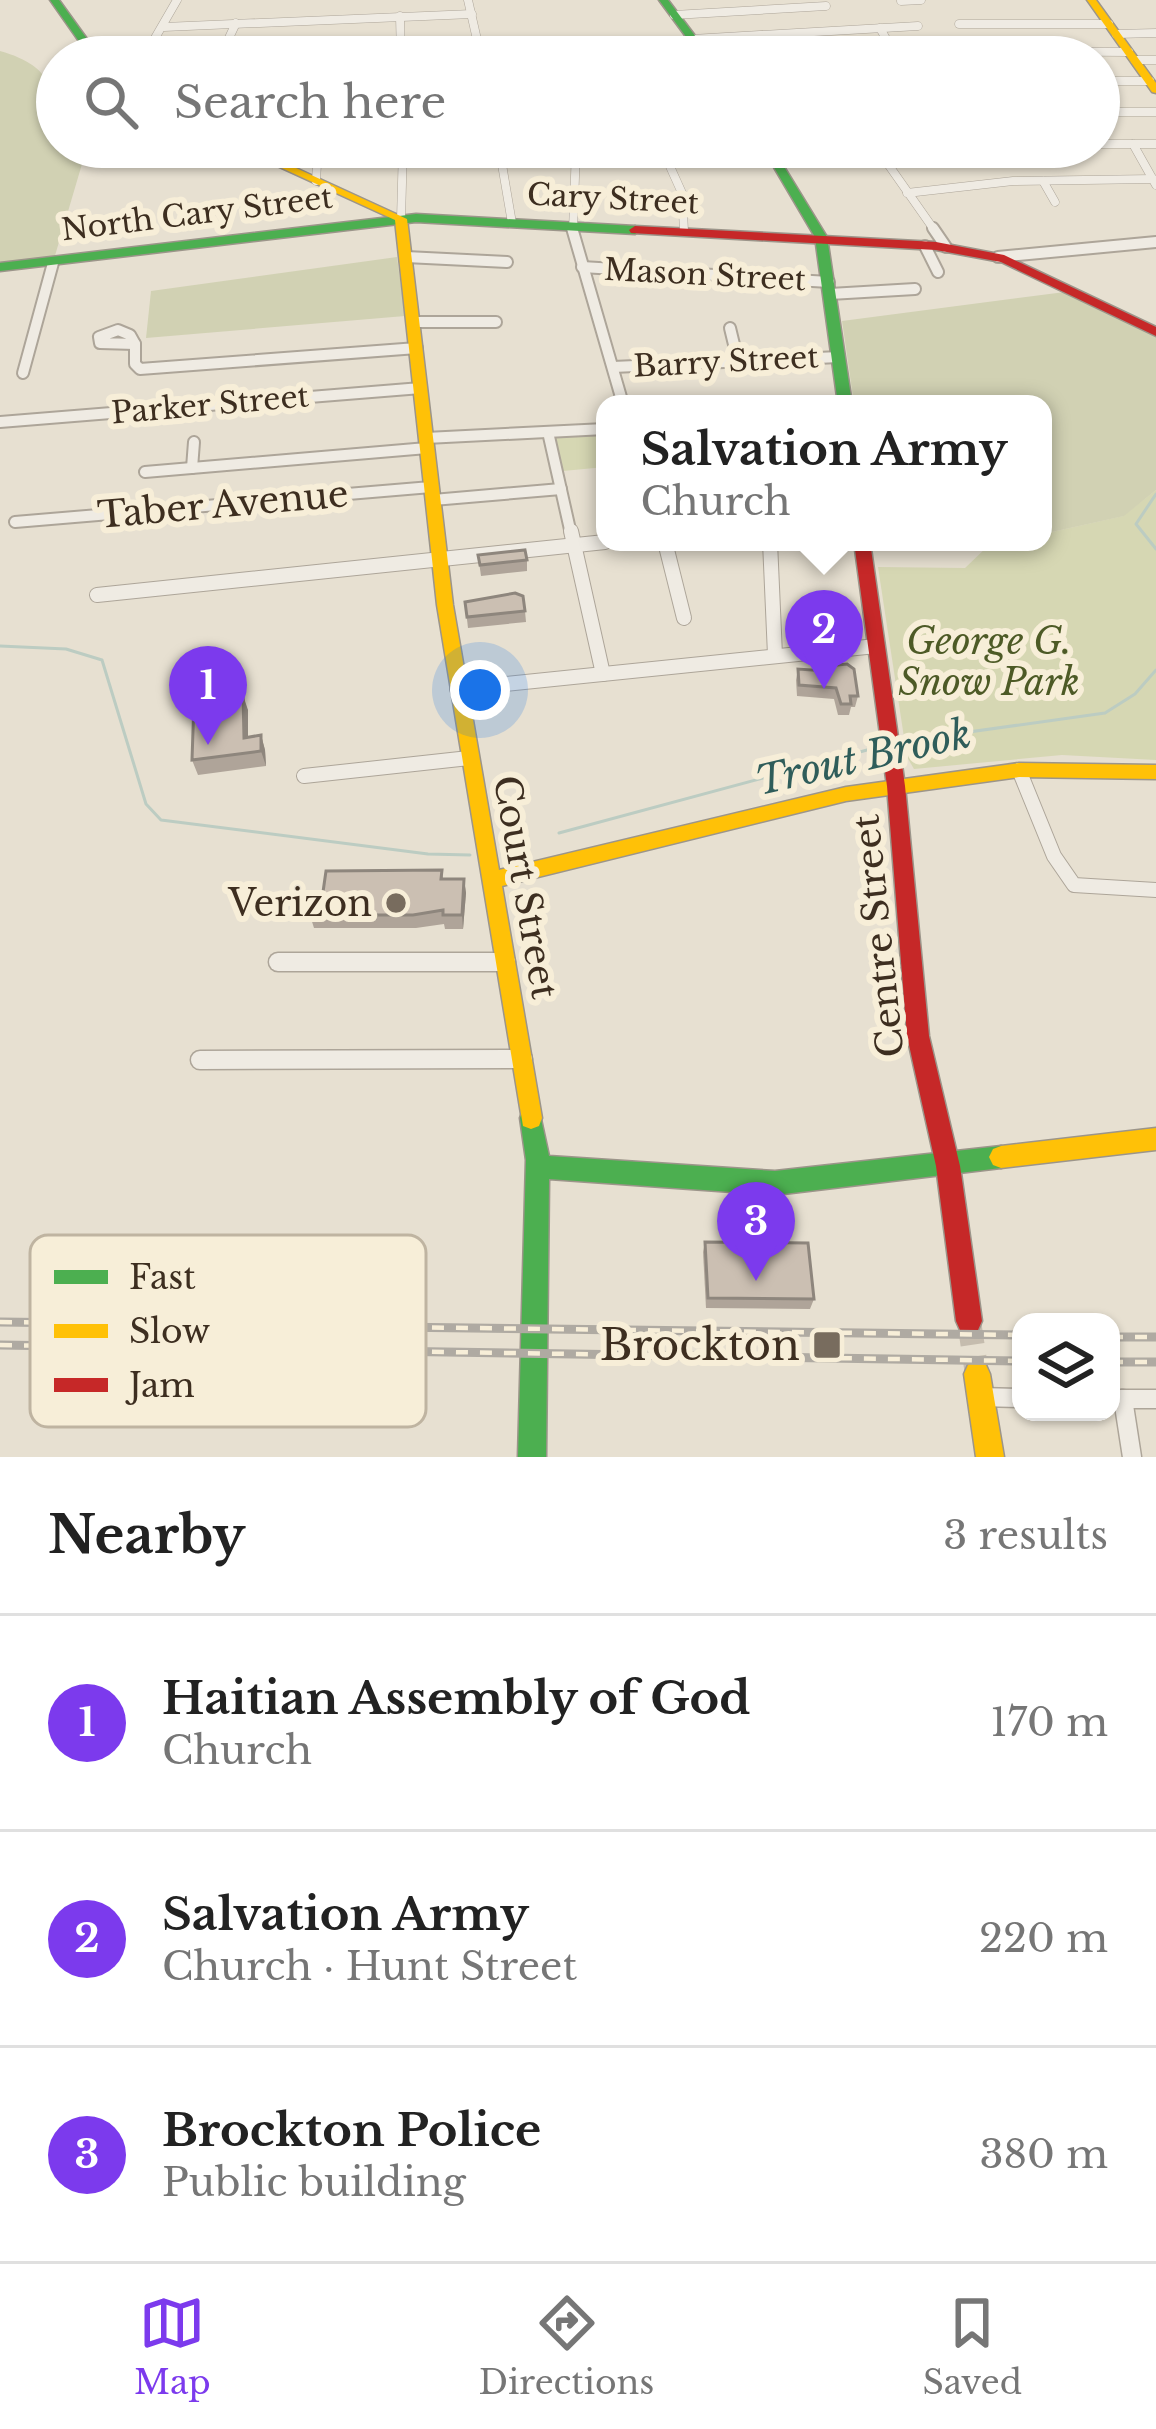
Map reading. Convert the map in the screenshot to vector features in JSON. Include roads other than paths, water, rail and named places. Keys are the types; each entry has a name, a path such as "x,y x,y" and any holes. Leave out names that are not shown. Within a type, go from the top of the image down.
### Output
{"main road":[{"path":"54,0 80,36"},
{"path":"1091,0 1117,36"},
{"path":"669,7 687,36"},
{"path":"1120,40 1153,86"},
{"path":"286,168 371,216"},
{"path":"779,168 821,240 844,395"},
{"name":"North Cary Street","path":"0,267 371,216 401,219"},
{"name":"Cary Street","path":"401,219 946,247 998,257 1156,332"},
{"name":"Court Street","path":"401,219 457,689 538,1167 532,1457"},
{"name":"Centre Street","path":"863,551 896,786 918,1036 948,1166 969,1321"},
{"path":"493,880 729,819 896,786 1019,770 1156,772"},
{"path":"538,1167 776,1183 1156,1139"},
{"path":"976,1374 990,1457"}],"street":[{"path":"158,36 180,0"},
{"path":"468,0 477,36"},
{"path":"901,1 921,0"},
{"path":"669,7 826,6"},
{"path":"164,27 472,14"},
{"path":"400,16 400,36"},
{"path":"230,36 236,23"},
{"path":"959,24 1156,33"},
{"path":"797,36 918,26"},
{"path":"880,28 884,36"},
{"path":"1120,56 1156,60"},
{"path":"1120,83 1153,86"},
{"path":"1120,112 1156,112"},
{"path":"1120,144 1156,144"},
{"path":"907,193 1043,181 1154,182 1133,144"},
{"path":"316,182 317,168"},
{"path":"401,219 402,168"},
{"path":"502,168 512,223"},
{"path":"574,168 571,226 621,395"},
{"path":"671,168 682,193 684,232"},
{"path":"890,168 946,247"},
{"path":"1043,181 1055,202"},
{"path":"998,257 1156,242"},
{"path":"925,245 938,272"},
{"path":"406,257 507,262"},
{"path":"23,373 53,263"},
{"name":"Mason Street","path":"582,267 830,288 915,289"},
{"path":"415,322 496,322"},
{"path":"730,328 738,361"},
{"path":"134,344 135,364 140,369 417,347"},
{"name":"Barry Street","path":"613,367 839,357"},
{"name":"Parker Street","path":"0,422 421,388"},
{"path":"145,472 596,429"},
{"path":"548,432 603,674"},
{"path":"192,468 194,442"},
{"name":"Taber Avenue","path":"15,522 561,489"},
{"path":"98,595 596,543"},
{"path":"667,551 684,618"},
{"path":"770,551 775,656"},
{"path":"457,689 876,646"},
{"path":"304,776 469,758"},
{"path":"1019,770 1054,856 1074,885 1156,890"},
{"path":"278,962 506,962"},
{"path":"200,1060 523,1059"},
{"path":"980,1397 1012,1398"},
{"path":"1120,1399 1156,1399"},
{"path":"1120,1411 1132,1457"}],"waterway":[{"name":"Trout Brook","path":"1156,494 1136,524 1156,549"},
{"name":"Trout Brook","path":"0,646 66,649 102,660 146,804 161,820 428,854 470,855"},
{"name":"Trout Brook","path":"897,742 1105,713 1135,694 1156,670"},
{"name":"Trout Brook","path":"559,833 882,746"}],"tunnel":[{"path":"969,1321 977,1374"}],"railway":[{"path":"0,1322 30,1322"},
{"path":"426,1327 1012,1335"},
{"path":"1120,1337 1156,1337"},
{"path":"0,1345 30,1345"},
{"path":"426,1352 1012,1361"},
{"path":"1120,1362 1156,1362"}],"place":[{"name":"Salvation Army","path":"824,689"},
{"name":"Haitian Assembly of God","path":"208,745"},
{"name":"Verizon","path":"396,903"},
{"name":"Brockton Police","path":"756,1281"},
{"name":"Brockton","path":"827,1345"}],"park label":[{"name":"George G. Snow Park","path":"989,662"}]}
